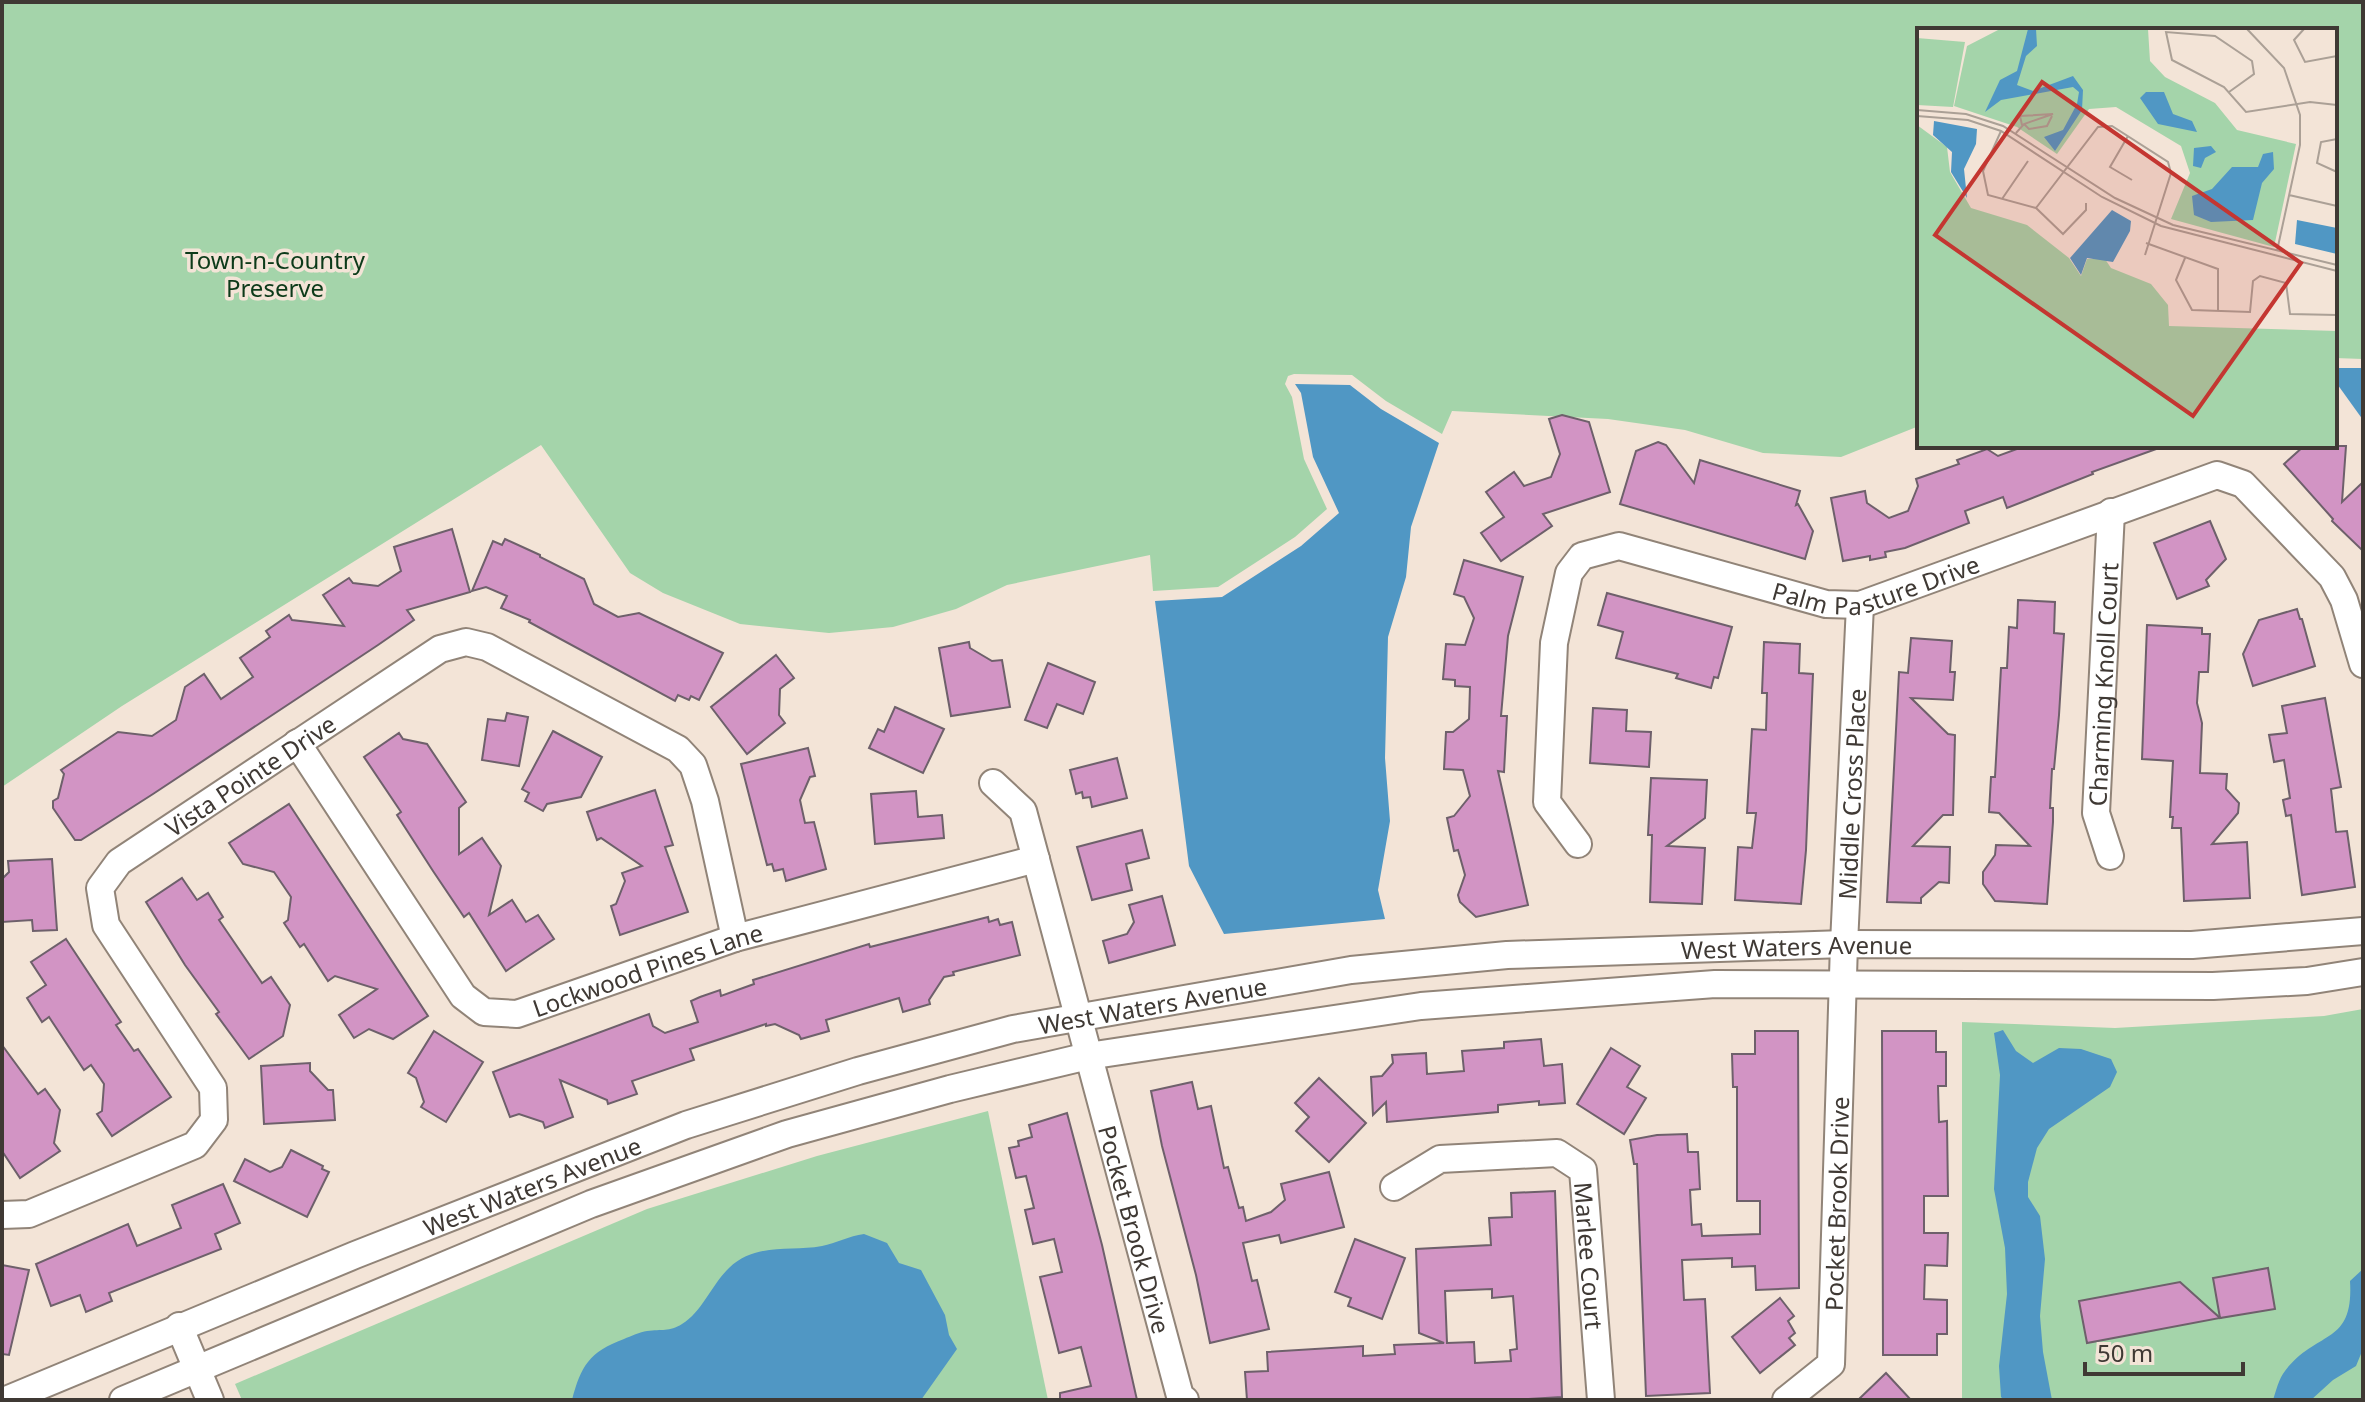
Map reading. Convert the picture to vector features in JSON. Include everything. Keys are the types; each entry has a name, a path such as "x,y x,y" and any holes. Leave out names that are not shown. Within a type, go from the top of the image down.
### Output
{"street":[{"name":"Palm Pasture Drive","path":"1578,844 1547,802 1554,643 1569,573 1582,556 1619,546 1826,604 1860,605 2217,475 2243,484 2332,577 2344,600 2363,664"},
{"name":"Charming Knoll Court","path":"2110,856 2096,813 2111,512"},
{"name":"Middle Cross Place","path":"1843,985 1860,605"},
{"name":"Vista Pointe Drive","path":"2,1215 29,1214 195,1145 214,1120 213,1088 106,925 100,888 119,862 440,649 466,642 487,647 678,749 693,765 705,801 735,938"},
{"name":"Lockwood Pines Lane","path":"297,743 463,996 484,1012 517,1014 735,938 1036,859"},
{"name":"Pocket Brook Drive","path":"993,783 1023,811 1180,1396 1185,1400"},
{"name":"West Waters Avenue","path":"6,1400 179,1326 528,1185 686,1125 858,1071 1013,1029 1351,970 1492,956 1844,944 2192,945 2363,931"},
{"name":"West Waters Avenue","path":"123,1400 591,1204 787,1134 950,1089 1088,1056 1421,1006 1667,986 2213,986 2307,981 2363,972"},
{"name":"Pocket Brook Drive","path":"1786,1400 1831,1364 1843,985"},
{"name":"Marlee Court","path":"1394,1187 1440,1159 1557,1153 1583,1170 1601,1400"},
{"path":"179,1326 210,1400"}],"green space":[{"name":"Town-n-Country Preserve","path":"2,2 2363,2 2363,359 2337,358 2337,28 1917,28 1917,427 1841,457 1763,453 1685,430 1608,419 1452,411 1442,434 1386,401 1352,375 1294,374 1288,376 1285,384 1292,397 1304,459 1327,509 1295,537 1218,587 1153,591 1150,555 1007,585 956,609 893,627 829,633 740,624 663,593 630,573 541,445 122,706 2,787"},
{"path":"2363,1009 2363,1400 1962,1400 1962,1022 2115,1028 2324,1016"},
{"path":"988,1111 1048,1400 242,1400 235,1384 647,1209 817,1156"}],"water":[{"path":"2337,368 2363,368 2363,420 2337,384"},
{"path":"1295,384 1350,385 1381,409 1439,443 1411,527 1406,577 1388,637 1385,758 1390,821 1378,890 1385,919 1224,934 1189,866 1155,601 1222,597 1301,546 1339,513 1313,457 1301,393"},
{"path":"2003,1030 2016,1051 2033,1063 2059,1048 2081,1049 2111,1059 2117,1072 2110,1087 2049,1129 2037,1148 2028,1182 2028,1197 2040,1216 2045,1259 2040,1316 2052,1400 2004,1400 2001,1397 1999,1366 2007,1294 2005,1248 1994,1189 2000,1075 1994,1033"},
{"path":"864,1234 887,1243 899,1263 921,1270 945,1315 949,1335 957,1349 921,1400 572,1400 583,1369 602,1349 638,1333 682,1324 739,1260 762,1251 822,1246"},
{"path":"2363,1269 2363,1349 2356,1366 2333,1380 2311,1400 2273,1400 2285,1371 2309,1348 2340,1327 2350,1302 2350,1281"}],"building":[{"path":"1562,415 1589,422 1610,492 1543,514 1552,526 1501,561 1481,533 1504,517 1486,492 1514,472 1524,486 1551,477 1560,454 1549,419"},
{"path":"1658,442 1666,445 1694,483 1700,460 1800,491 1796,505 1813,531 1805,559 1620,504 1636,451"},
{"path":"2346,446 2342,502 2363,482 2363,551 2332,521 2284,464 2302,448"},
{"path":"2020,448 2159,448 2007,508 2003,497 1965,511 1969,523 1905,548 1885,552 1886,557 1870,560 1870,556 1843,561 1831,498 1865,491 1867,503 1889,518 1908,511 1918,486 1916,479 1959,464 1957,460 1987,449 1998,456"},
{"path":"2210,521 2226,559 2206,580 2209,586 2177,599 2154,543"},
{"path":"452,529 470,592 407,610 414,620 378,645 153,794 81,840 75,840 53,808 64,774 61,770 118,732 152,736 176,720 185,687 204,674 221,699 253,677 240,658 270,637 266,631 289,615 292,620 344,626 323,595 349,578 353,583 378,586 401,571 394,547"},
{"path":"505,539 584,579 594,604 618,617 639,613 723,653 699,700 678,695 675,701 530,620 501,608 507,596 486,587 472,591 493,541 502,545"},
{"path":"1464,560 1523,577 1508,636 1501,716 1507,716 1504,772 1498,771 1528,905 1476,917 1460,902 1458,895 1465,875 1458,850 1454,851 1447,818 1454,816 1470,796 1463,770 1444,769 1446,732 1453,732 1469,719 1470,687 1455,686 1455,680 1443,679 1446,644 1465,645 1474,618 1464,597 1454,594"},
{"path":"1607,593 1732,627 1718,678 1714,677 1711,688 1676,678 1678,674 1616,658 1623,632 1598,625"},
{"path":"2018,600 2055,602 2054,633 2064,634 2052,769 2050,808 2053,808 2053,822 2047,904 1995,901 1983,884 1983,872 1995,855 1996,845 2030,846 1999,813 1989,812 1991,777 1995,777 2001,668 2007,668 2009,627 2017,628"},
{"path":"2297,609 2315,666 2253,686 2243,654 2259,620"},
{"path":"2147,625 2202,628 2202,634 2210,634 2208,672 2199,672 2197,703 2202,723 2200,773 2227,774 2226,789 2239,803 2238,813 2212,844 2247,842 2250,898 2184,901 2181,828 2172,828 2173,817 2170,817 2173,761 2142,759"},
{"path":"1911,638 1952,641 1950,672 1955,672 1953,700 1911,698 1948,734 1955,735 1953,815 1943,815 1913,846 1950,847 1949,883 1939,882 1921,898 1921,903 1887,902 1899,672 1908,673"},
{"path":"969,642 970,648 992,661 1002,660 1010,707 951,716 939,648"},
{"path":"1764,642 1800,644 1799,673 1813,674 1801,904 1735,900 1738,847 1752,848 1756,813 1747,813 1752,729 1766,730 1767,693 1762,693"},
{"path":"776,655 794,678 780,689 779,715 785,723 747,754 711,707"},
{"path":"1048,663 1095,682 1083,714 1057,704 1047,728 1025,720"},
{"path":"2325,698 2341,787 2331,789 2336,832 2347,831 2355,887 2302,895 2291,815 2286,816 2283,800 2290,798 2284,760 2274,762 2269,735 2287,733 2282,706"},
{"path":"895,707 944,729 923,773 869,748 878,729 884,732"},
{"path":"1593,708 1627,710 1626,731 1651,732 1649,767 1590,763"},
{"path":"507,713 528,717 519,766 482,760 488,719 505,721"},
{"path":"553,731 602,757 581,797 547,804 543,811 525,801 529,793 522,789"},
{"path":"399,733 403,739 427,744 466,802 459,808 459,854 482,838 501,866 489,915 512,900 526,922 538,915 554,939 506,971 469,913 464,917 433,871 397,815 401,812 364,757"},
{"path":"808,748 815,776 810,777 800,800 805,823 814,822 826,869 786,881 783,869 774,871 772,864 767,865 741,764"},
{"path":"1117,758 1127,798 1092,807 1090,797 1083,798 1082,792 1076,794 1070,770"},
{"path":"1651,778 1707,780 1705,818 1667,846 1705,848 1702,904 1650,902 1652,835 1648,835"},
{"path":"655,790 673,845 665,847 688,912 620,935 611,906 616,904 625,881 622,873 642,866 601,838 597,840 587,812"},
{"path":"916,791 918,817 942,815 944,838 875,844 871,794"},
{"path":"289,804 428,1016 393,1039 369,1029 354,1038 339,1015 377,989 335,976 328,981 304,944 300,947 284,923 288,920 291,897 274,872 243,864 229,843"},
{"path":"1142,830 1149,858 1126,864 1132,890 1092,900 1077,847"},
{"path":"52,859 57,930 33,931 32,920 2,922 2,879 9,872 8,861"},
{"path":"182,878 197,900 208,893 223,917 219,920 262,983 271,977 290,1005 283,1036 249,1059 216,1014 219,1012 146,902"},
{"path":"1162,896 1175,945 1109,963 1103,941 1127,934 1134,922 1129,905"},
{"path":"988,917 989,922 998,919 1000,925 1012,922 1020,955 953,972 954,975 944,977 929,1000 930,1004 903,1012 899,998 826,1020 829,1031 801,1039 799,1035 775,1024 766,1024 690,1049 694,1060 632,1081 637,1094 608,1104 607,1100 560,1080 573,1117 545,1128 543,1122 519,1114 510,1117 493,1072 649,1014 653,1026 665,1033 698,1022 691,1001 700,997 720,990 721,996 754,984 753,980 869,944 870,947"},
{"path":"66,939 121,1022 116,1025 134,1051 138,1049 171,1097 112,1136 97,1114 102,1111 104,1084 91,1065 84,1070 49,1017 42,1022 27,998 46,985 31,962"},
{"path":"434,1031 483,1062 446,1122 421,1107 424,1102 416,1078 408,1073"},
{"path":"1755,1031 1798,1031 1799,1288 1756,1290 1755,1266 1732,1267 1732,1258 1682,1260 1684,1300 1705,1299 1710,1393 1646,1396 1637,1164 1634,1164 1630,1140 1687,1134 1688,1152 1698,1152 1700,1189 1690,1190 1692,1225 1701,1224 1702,1236 1760,1234 1760,1201 1737,1201 1737,1087 1733,1087 1732,1054 1755,1054"},
{"path":"1882,1031 1936,1031 1936,1052 1946,1052 1946,1086 1938,1086 1939,1122 1947,1121 1948,1196 1924,1196 1924,1233 1948,1233 1947,1266 1925,1265 1924,1299 1947,1300 1947,1334 1937,1334 1937,1355 1883,1355"},
{"path":"1541,1039 1544,1066 1562,1064 1565,1103 1539,1105 1539,1101 1498,1105 1498,1112 1387,1122 1386,1102 1373,1115 1371,1077 1382,1076 1393,1063 1392,1055 1426,1053 1427,1074 1464,1071 1462,1051 1504,1048 1504,1042"},
{"path":"2,1045 38,1094 45,1089 60,1110 54,1143 60,1151 20,1178 2,1151"},
{"path":"1611,1048 1640,1066 1627,1087 1646,1098 1624,1134 1577,1104"},
{"path":"310,1063 310,1071 328,1090 333,1090 335,1120 264,1124 261,1066"},
{"path":"1319,1078 1366,1123 1329,1162 1296,1131 1309,1117 1295,1103"},
{"path":"1192,1082 1198,1109 1211,1106 1224,1168 1228,1167 1239,1208 1243,1207 1246,1221 1271,1212 1285,1200 1281,1184 1329,1172 1344,1227 1281,1243 1279,1235 1243,1243 1252,1281 1257,1280 1269,1329 1210,1343 1151,1091"},
{"path":"1067,1113 1102,1245 1137,1400 1060,1400 1060,1393 1091,1386 1081,1347 1059,1353 1040,1277 1062,1272 1054,1239 1033,1244 1025,1210 1034,1208 1026,1176 1016,1178 1009,1148 1019,1146 1018,1141 1032,1137 1029,1125"},
{"path":"291,1150 329,1172 307,1217 234,1181 245,1159 270,1172 282,1167"},
{"path":"223,1184 240,1223 215,1234 221,1249 109,1293 112,1301 86,1312 80,1295 51,1306 36,1264 128,1224 137,1246 181,1228 172,1205"},
{"path":"1555,1191 1562,1397 1512,1400 1247,1400 1245,1372 1268,1371 1267,1352 1363,1346 1363,1356 1395,1354 1394,1345 1444,1343 1419,1333 1416,1249 1491,1245 1489,1218 1512,1217 1511,1193","holes":["1492,1289 1492,1298 1513,1296 1517,1349 1510,1350 1511,1361 1475,1363 1474,1342 1447,1343 1445,1291"]},
{"path":"1355,1239 1405,1258 1382,1319 1348,1306 1351,1298 1335,1292"},
{"path":"2,1265 29,1270 9,1355 2,1354"},
{"path":"2268,1268 2275,1309 2220,1318 2213,1278"},
{"path":"2180,1282 2220,1318 2087,1343 2079,1301"},
{"path":"1780,1298 1794,1316 1788,1321 1795,1333 1789,1338 1795,1345 1760,1373 1732,1337"},
{"path":"1886,1373 1911,1400 1858,1400"}]}
